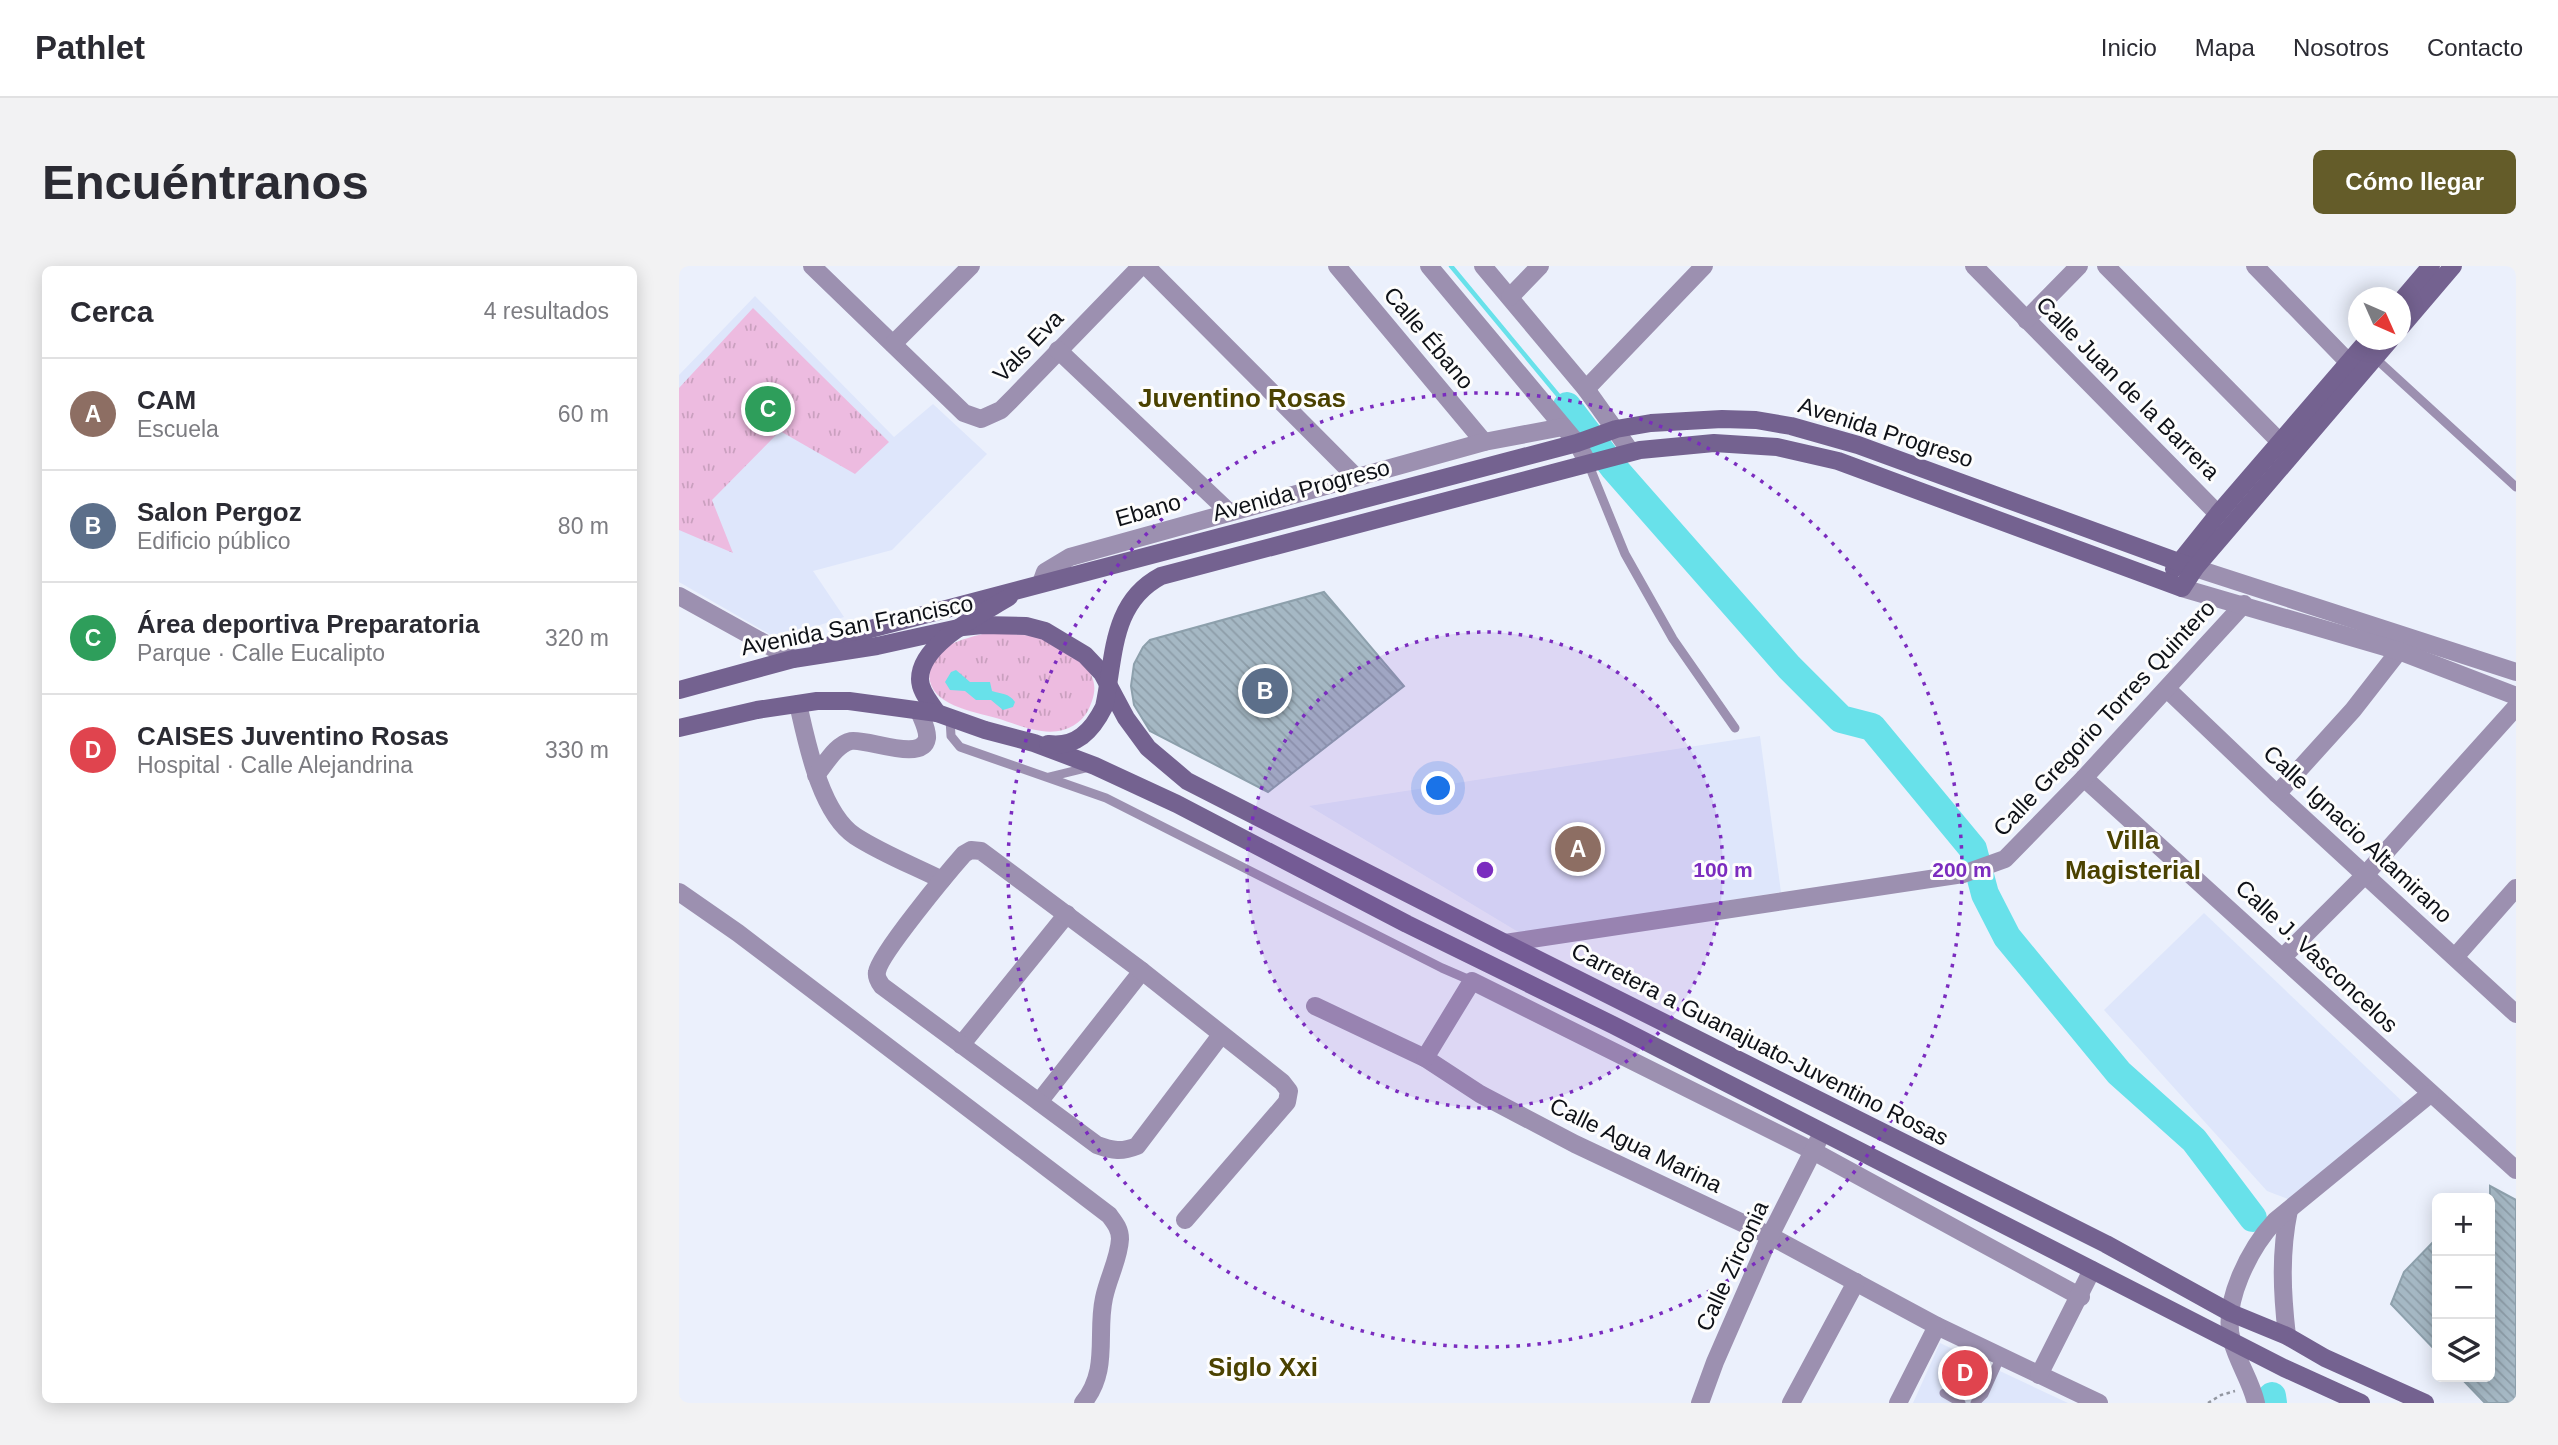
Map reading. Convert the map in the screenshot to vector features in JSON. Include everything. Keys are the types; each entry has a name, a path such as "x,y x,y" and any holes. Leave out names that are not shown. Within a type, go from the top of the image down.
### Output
{"main road":[{"path":"2411,289 2431,266"},
{"path":"2411,314 2453,266"},
{"path":"2164,581 2188,564 2367,350"},
{"path":"2182,588 2188,564 2218,514 2280,442 2354,368"},
{"name":"Avenida Progreso","path":"801,658 859,632 1580,442 1614,430 1651,423 1756,420 1812,430 2188,564"},
{"name":"Avenida Progreso","path":"1109,685 1122,615 1137,592 1161,576 1629,453 1714,443 1777,447 1839,461 2182,588"},
{"path":"1243,531 1250,553"},
{"path":"935,714 920,681 922,665 927,655 1021,588"},
{"name":"Avenida San Francisco","path":"679,690 801,658 844,652 963,627 1009,624 1045,632 1085,655 1109,685"},
{"path":"1034,743 1059,746 1070,744 1089,732 1104,707 1109,685"},
{"name":"Carretera a Guanajuato-Juventino Rosas","path":"1109,685 1126,718 1148,748 1187,781 2106,1244 2231,1312 2425,1403"},
{"path":"679,727 726,715 798,704 849,701 935,714 1034,743 1095,766 1177,804 2284,1368 2361,1403"}],"street":[{"path":"812,266 893,344 971,266"},
{"name":"Vals Eva","path":"893,344 969,416 981,419 1014,397 1140,266"},
{"path":"1146,266 1356,477"},
{"name":"Calle Ébano","path":"1337,266 1484,442"},
{"path":"1429,266 1563,427 1580,442 1592,462"},
{"path":"1483,266 1586,389 1629,453"},
{"path":"1510,297 1540,266"},
{"path":"1586,389 1705,266"},
{"name":"Calle Juan de la Barrera","path":"1974,266 2218,514"},
{"path":"2026,320 2080,266"},
{"path":"2106,266 2280,442"},
{"path":"2255,266 2354,368"},
{"path":"1058,350 1229,512"},
{"name":"Ebano","path":"1041,583 1045,572 1070,558 1484,442 1563,427"},
{"name":"Avenida Progreso","path":"2188,564 2516,672"},
{"name":"Avenida Progreso","path":"2182,588 2399,651 2516,696"},
{"path":"679,596 801,658"},
{"name":"Calle Gregorio Torres Quintero","path":"1505,943 1963,874 1998,863 2084,778 2244,604"},
{"path":"2277,794 2353,710 2399,651"},
{"name":"Calle Ignacio Altamirano","path":"2167,689 2516,1014"},
{"path":"798,704 815,775 838,819 853,835 942,880"},
{"path":"2283,957 2365,875 2516,707"},
{"path":"815,775 843,744 853,740 906,750 922,746 927,741 927,733 935,714"},
{"name":"Calle J. Vasconcelos","path":"2084,778 2516,1170"},
{"path":"1185,1220 1289,1098 1289,1091 1282,1082 1142,971 981,851 971,850 964,854 876,972 877,980 882,986 1097,1145 1112,1151 1124,1151 1137,1146 1221,1035"},
{"path":"2455,957 2516,888"},
{"path":"679,892 738,933 1109,1215 1119,1231 1120,1242 1103,1302 1100,1364 1089,1395 1083,1403"},
{"path":"961,1045 1067,914"},
{"path":"1039,1102 1142,971"},
{"path":"1425,1058 1472,981 1813,1152 2081,1297"},
{"name":"Calle Agua Marina","path":"1315,1006 1425,1058 1480,1094 1575,1144 1770,1236 1937,1326 2099,1403"},
{"path":"2254,1395 2231,1340 2231,1312 2239,1280 2262,1235 2430,1094"},
{"name":"Calle Zirconia","path":"1700,1403 1770,1236 1822,1131"},
{"path":"2287,1336 2282,1251 2289,1210"},
{"path":"2039,1375 2081,1297 2092,1270"},
{"path":"1791,1403 1856,1282"},
{"path":"1898,1403 1937,1326"}],"lane":[{"path":"2372,350 2516,487"},
{"path":"1592,462 1625,554 1673,639 1735,728"},
{"path":"935,714 960,747 1106,798 1472,981"},
{"path":"1047,777 1095,766"},
{"path":"1975,1403 1984,1394 2001,1356"},
{"path":"1944,1393 1961,1403"}],"path":[{"path":"2208,1403 2221,1395 2254,1395"}],"shaded area":[{"path":"755,296 894,437 933,404 987,454 892,550 813,571 844,617 778,639 679,582 679,375"},
{"path":"1760,736 1781,892 1520,933 1309,806"},
{"path":"2204,913 2406,1105 2296,1202 2267,1191 2104,1010"},
{"path":"1940,1343 2068,1403 1913,1403"}],"green space":[{"path":"753,308 889,442 855,474 780,431 712,500 733,553 679,530 679,388"},
{"path":"989,632 1047,639 1084,665 1092,677 1094,692 1082,719 1063,730 1046,732 963,709 934,691 930,682 930,670 932,662 941,650"}],"water":[{"path":"956,670 970,682 990,682 992,691 1013,699 1013,707 1003,710 991,700 976,700 965,691 950,690 945,682 951,672"}],"building":[{"path":"1324,592 1404,686 1268,792 1150,731 1134,705 1131,686 1134,664 1150,640"},
{"path":"2490,1186 2516,1200 2516,1403 2485,1403 2465,1382 2495,1382 2495,1193 2490,1193"},
{"path":"2432,1243 2432,1347 2391,1304 2404,1272"}],"waterway":[{"path":"1451,266 1567,406"},
{"path":"1567,406 1614,468 1789,667 1841,719 1872,727 1973,849 1985,894 2007,937 2119,1073 2194,1140 2253,1218"},
{"path":"2272,1396 2273,1403"}],"place":[{"name":"Área deportiva Preparatoria","path":"768,409"},
{"name":"Salon Pergoz","path":"1265,691"},
{"name":"CAM","path":"1578,849"},
{"name":"CAISES Juventino Rosas","path":"1965,1373"}],"district":[{"name":"Juventino Rosas","path":"1242,398"},
{"name":"Villa Magisterial","path":"2133,855"},
{"name":"Siglo Xxi","path":"1263,1367"}]}
